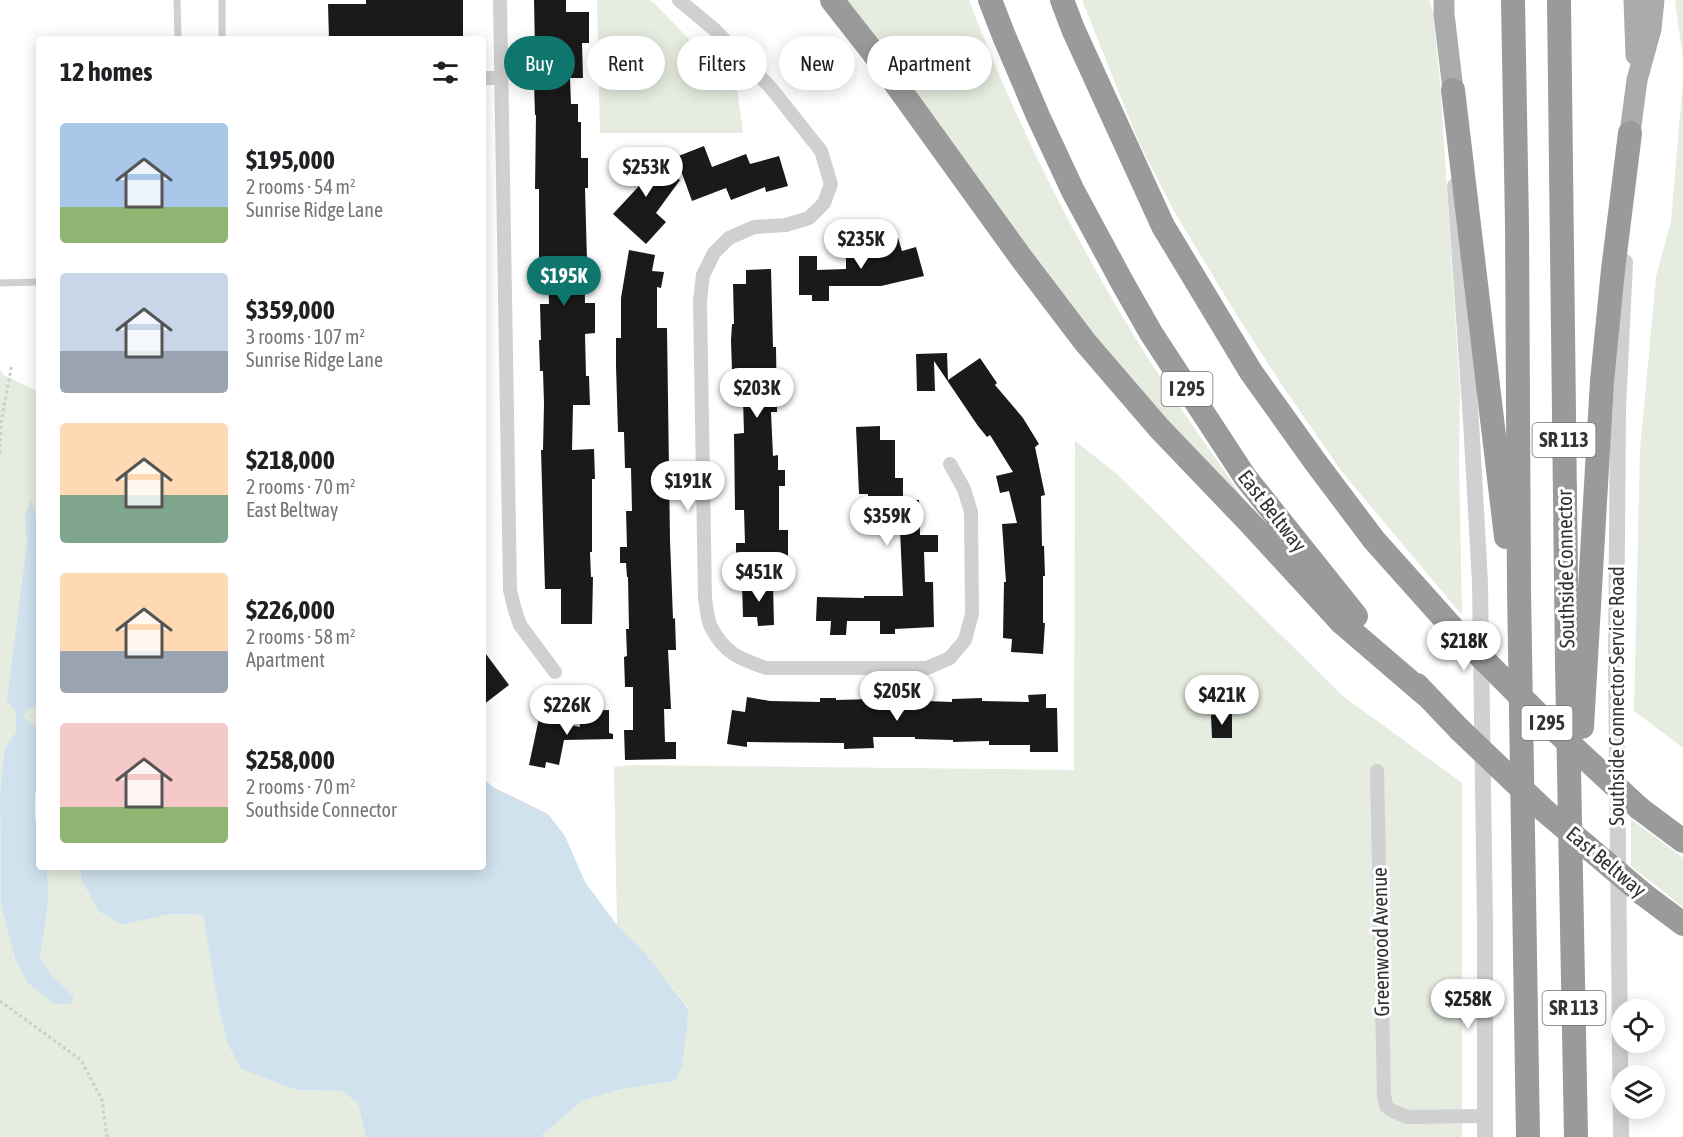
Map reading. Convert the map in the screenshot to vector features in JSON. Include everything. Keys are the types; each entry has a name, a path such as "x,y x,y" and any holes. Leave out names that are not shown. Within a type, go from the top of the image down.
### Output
{"highway":[{"path":"832,0 872,51 1001,231 1085,342 1159,428 1250,522 1342,624 1427,696"},
{"name":"East Beltway","path":"990,0 1038,116 1073,191 1151,333 1245,477 1348,607 1460,730 1545,811 1643,894 1683,924"},
{"name":"I 295","path":"1062,0 1163,226 1251,372 1316,463 1374,540 1458,634 1543,719 1639,808 1683,841"},
{"name":"SR 113","path":"1513,0 1528,1137"},
{"name":"Southside Connector","path":"1559,0 1567,664 1576,1137"},
{"path":"1454,90 1505,533 1519,589"},
{"path":"1572,879 1587,661 1602,381 1630,133"}],"main road":[{"path":"1634,0 1637,80"},
{"path":"1630,133 1637,80 1651,29 1654,0"},
{"path":"1442,5 1454,90"}],"street":[{"path":"501,0 510,590 520,625 555,672"},
{"path":"679,0 715,30 771,88 821,151 831,184 824,202 809,218 786,225 754,227 729,238 714,253 703,275 700,301 705,599 710,626 725,648 741,660 766,668 927,668 950,658 965,640 972,614 971,512 964,489 950,464"},
{"path":"486,78 501,78"},
{"path":"1454,90 1455,207 1480,582 1485,922 1485,1137"},
{"name":"Southside Connector Service Road","path":"1621,1137 1616,666 1618,408 1630,133"},
{"name":"Greenwood Avenue","path":"1377,771 1386,1106 1407,1117 1485,1116"}],"lane":[{"path":"177,0 178,36"},
{"path":"222,0 222,36"},
{"path":"0,283 36,282"}],"path":[{"path":"0,453 1,422 12,364"},
{"path":"0,1001 81,1059 102,1100 107,1137"}],"shaded area":[{"path":"597,0 650,0 686,36 677,36 677,90 737,90 743,133 600,133 599,90 665,90 665,36 598,36"},
{"path":"845,0 969,0 983,36 872,36"},
{"path":"1082,0 1429,0 1433,12 1440,81 1460,391 1462,615 1342,472 1236,314 1174,211 1139,143"},
{"path":"1675,0 1683,0 1683,60"},
{"path":"992,58 1027,137 1095,270 1184,414 1251,510 1128,382 912,90 992,90"},
{"path":"1683,81 1683,748 1634,711 1640,450 1656,277 1671,221"},
{"path":"0,370 4,375 36,391 36,555 25,517 27,543 16,732 4,749 0,794"},
{"path":"1075,441 1117,474 1343,696 1462,783 1462,1137 541,1137 582,1101 621,1089 675,1081 682,1067 689,1009 646,954 617,925 614,767 632,765 1074,770"},
{"path":"36,706 36,728 24,717 28,709"},
{"path":"0,797 1,905 15,959 74,998 51,975 40,958 48,901 47,870 81,870 81,879 122,925 171,914 203,915 219,1011 227,1042 297,1090 343,1091 358,1104 366,1137 0,1137"},
{"path":"1631,819 1683,858 1683,907 1631,866"}],"water":[{"path":"31,500 36,516 36,706 28,709 24,717 36,728 36,870 47,870 48,878 47,912 40,958 51,975 74,997 70,1004 54,1004 28,983 15,959 1,905 0,794 4,749 16,732 16,712 7,700 27,543 25,517"},
{"path":"486,781 493,787 548,814 565,836 585,882 617,925 646,954 689,1010 682,1067 675,1081 621,1089 582,1101 541,1137 366,1137 358,1104 343,1091 297,1090 241,1069 227,1042 219,1011 203,915 171,914 122,925 99,911 81,879 81,870 486,870"}],"building":[{"path":"366,0 463,0 463,36 329,36 328,4 366,4"},
{"path":"534,0 566,0 566,12 589,12 589,36 587,36 587,43 582,43 583,78 575,78 575,36 535,36"},
{"path":"534,90 570,90 571,104 578,104 578,122 581,122 581,158 588,158 588,188 585,188 587,260 584,260 585,303 595,303 595,333 585,334 586,376 589,376 590,405 573,405 572,450 594,449 595,479 592,479 592,552 590,552 591,577 593,577 592,624 561,624 561,589 545,589 541,450 543,450 544,403 539,340 541,340 540,304 549,304 548,261 539,262 539,189 535,189"},
{"path":"704,146 712,167 746,154 750,164 779,156 788,186 766,192 765,187 731,200 726,188 692,201 676,157"},
{"path":"646,155 680,180 656,213 666,222 646,244 613,214 639,186 620,173 629,162 637,167"},
{"path":"898,238 902,251 916,247 924,276 881,286 829,286 829,301 812,301 812,295 799,295 799,256 817,256 817,270 846,269 846,249 884,249 883,242"},
{"path":"629,250 655,255 652,271 664,272 661,288 657,287 657,328 667,328 670,540 676,650 668,650 671,709 664,709 665,742 676,742 676,759 625,760 624,730 633,730 633,687 625,687 624,657 627,656 626,629 629,629 628,577 626,563 620,563 620,547 627,547 626,511 632,511 631,468 625,468 624,432 618,432 616,338 621,338 621,298"},
{"path":"771,269 777,412 771,412 773,456 778,455 778,470 785,470 785,486 779,486 779,530 788,530 788,558 736,559 736,543 745,543 744,510 735,510 734,434 744,433 743,399 733,400 731,341 732,324 734,324 733,284 746,284 746,270"},
{"path":"947,353 948,380 980,358 997,383 995,385 1023,418 1039,444 1035,447 1045,495 1041,496 1045,576 1043,576 1043,623 1045,623 1043,654 1011,652 1012,639 1003,638 1004,582 1006,582 1002,524 1017,523 1009,491 1000,493 996,476 1013,472 990,435 987,437 978,426 934,361 935,391 917,391 916,354"},
{"path":"880,426 880,440 895,440 895,478 903,478 903,500 919,500 920,535 938,535 938,552 924,552 925,582 933,582 934,627 895,629 895,634 880,634 880,621 847,621 846,635 830,635 831,621 816,621 817,597 903,596 900,530 875,530 875,519 868,519 868,494 859,494 856,427"},
{"path":"773,583 774,625 758,626 757,617 743,617 742,584"},
{"path":"486,654 509,685 486,703"},
{"path":"1046,694 1046,708 1057,708 1058,752 1030,752 1030,745 989,745 989,741 953,742 953,740 915,739 915,737 873,737 874,748 844,749 844,743 747,742 747,747 727,744 732,710 745,712 747,697 770,701 820,702 820,698 952,702 952,699 982,698 982,701 1029,702 1028,695"},
{"path":"609,710 609,733 613,734 613,739 564,740 559,765 546,762 545,768 529,765 539,718 580,727 579,711"},
{"path":"1232,714 1232,738 1212,738 1211,715"}]}
